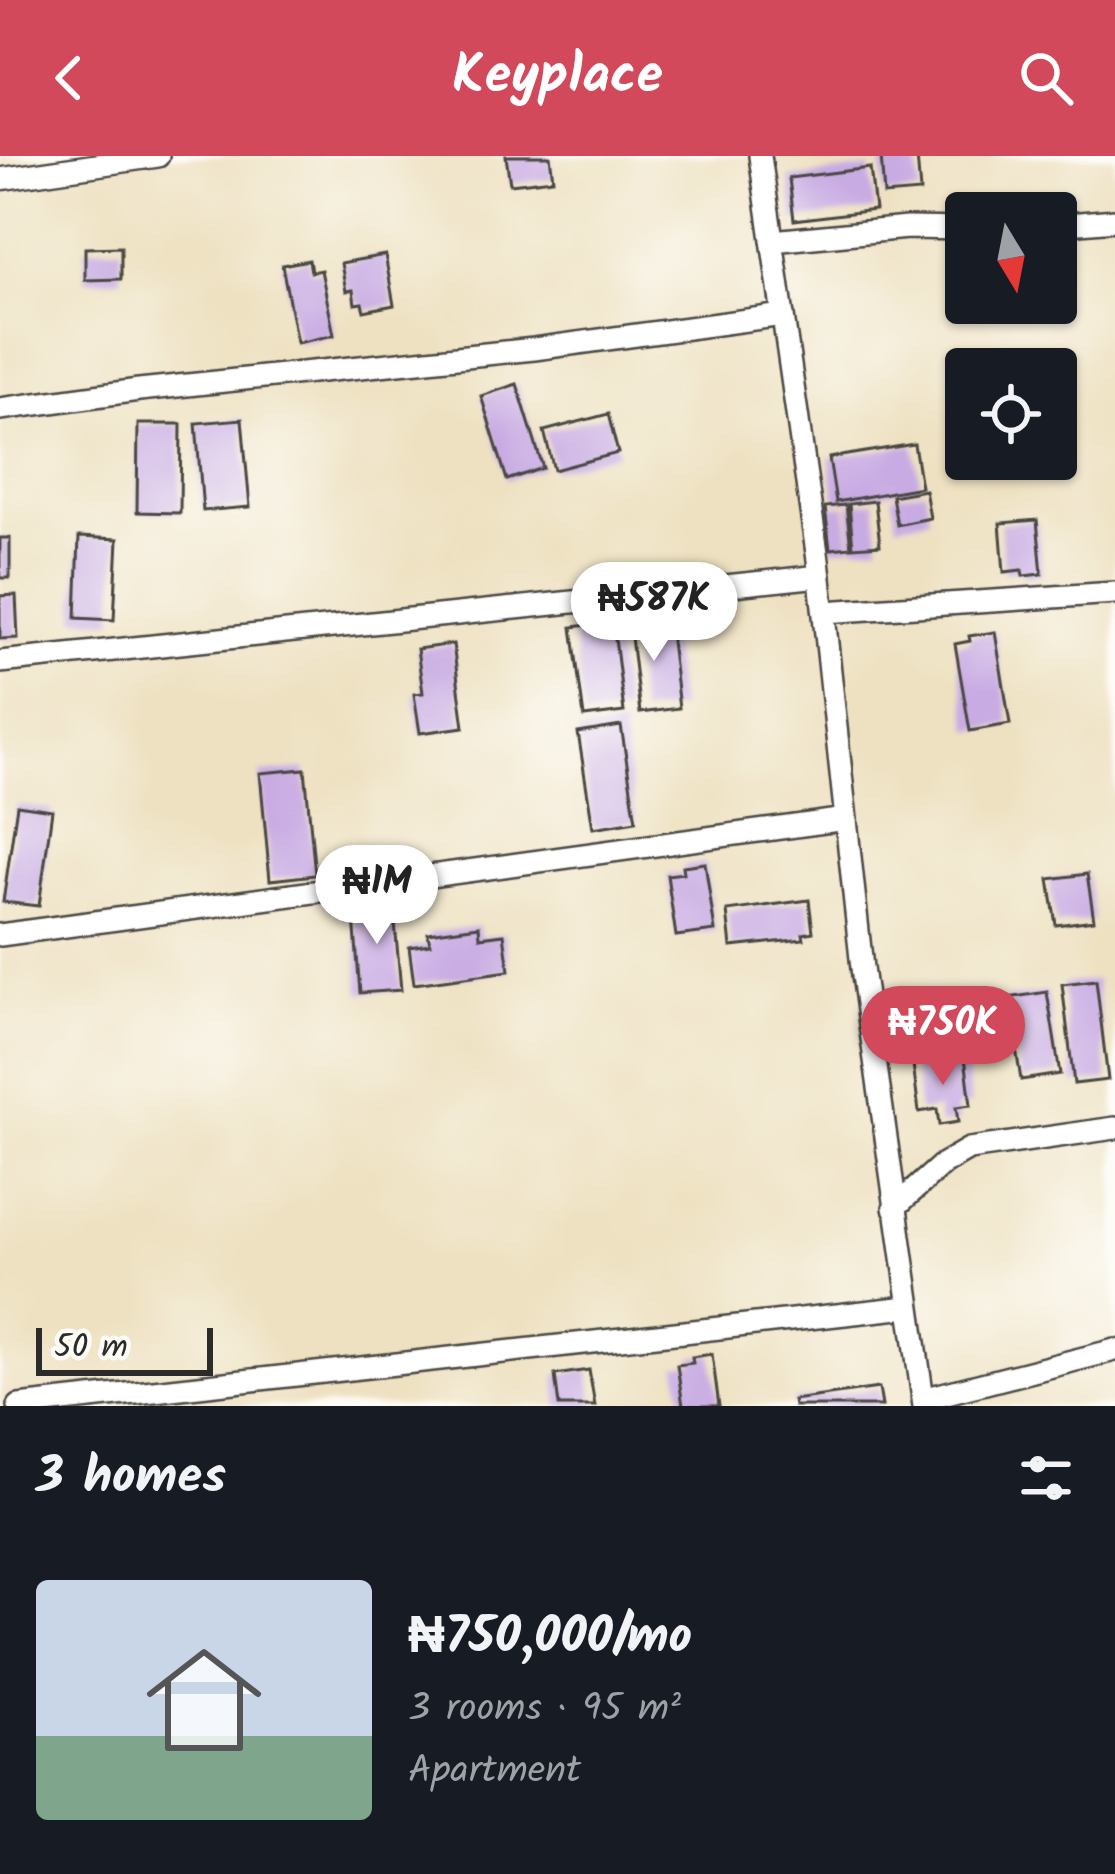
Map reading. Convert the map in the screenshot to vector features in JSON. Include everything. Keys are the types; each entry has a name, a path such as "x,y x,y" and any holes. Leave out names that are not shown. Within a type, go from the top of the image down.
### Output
{"street":[{"path":"0,179 158,156"},
{"path":"760,156 820,576 894,1208 924,1403 1115,1350"},
{"path":"1077,223 1115,220"},
{"path":"772,241 945,229"},
{"path":"0,409 534,349 783,315"},
{"path":"0,662 820,576"},
{"path":"824,612 1115,592"},
{"path":"0,935 846,819"},
{"path":"894,1208 943,1164 969,1149 1115,1128"},
{"path":"19,1406 908,1307"}],"building":[{"path":"506,156 550,156 553,179 510,184"},
{"path":"881,156 917,156 920,192 884,195"},
{"path":"870,168 875,210 794,220 789,178"},
{"path":"121,247 121,279 85,280 85,248"},
{"path":"385,255 394,305 364,311 362,303 355,304 353,290 346,291 341,263"},
{"path":"309,260 311,272 321,270 334,335 297,343 282,265"},
{"path":"517,384 543,468 507,480 481,396"},
{"path":"608,414 618,453 554,470 544,431"},
{"path":"242,419 250,507 203,511 196,423"},
{"path":"138,424 181,424 180,513 137,512"},
{"path":"914,444 921,487 836,502 829,458"},
{"path":"925,490 930,518 897,525 892,496"},
{"path":"875,501 880,545 853,547 849,504"},
{"path":"846,505 851,547 830,549 825,507"},
{"path":"1037,520 1042,574 1004,572 1000,523"},
{"path":"79,537 118,539 114,620 76,618"},
{"path":"0,538 10,538 10,578 0,578"},
{"path":"16,595 18,638 0,639 0,596"},
{"path":"668,615 679,708 640,713 629,620"},
{"path":"613,622 624,712 584,717 572,627"},
{"path":"995,632 1010,724 970,731 955,644 970,641 969,636"},
{"path":"453,644 464,727 420,733 414,694 423,693 417,649"},
{"path":"621,726 636,821 593,828 578,733"},
{"path":"305,769 315,875 270,880 260,773"},
{"path":"17,805 52,810 39,906 3,902"},
{"path":"705,863 715,931 676,936 667,875 684,873 683,866"},
{"path":"1087,874 1094,920 1056,925 1049,879"},
{"path":"809,900 813,932 803,934 804,939 731,947 727,911"},
{"path":"393,901 401,990 360,993 353,904"},
{"path":"479,926 480,937 504,934 509,971 414,984 409,947 430,944 428,933"},
{"path":"1096,980 1108,1080 1074,1084 1062,984"},
{"path":"1047,992 1060,1074 1021,1080 1008,998"},
{"path":"993,1004 996,1041 900,1049 897,1019 916,1018 915,1011"},
{"path":"965,1057 971,1105 956,1107 958,1122 939,1125 937,1109 919,1112 913,1064"},
{"path":"712,1354 719,1406 683,1406 677,1365"},
{"path":"589,1370 595,1406 559,1406 555,1375"},
{"path":"879,1388 882,1406 794,1406 793,1400"}]}
